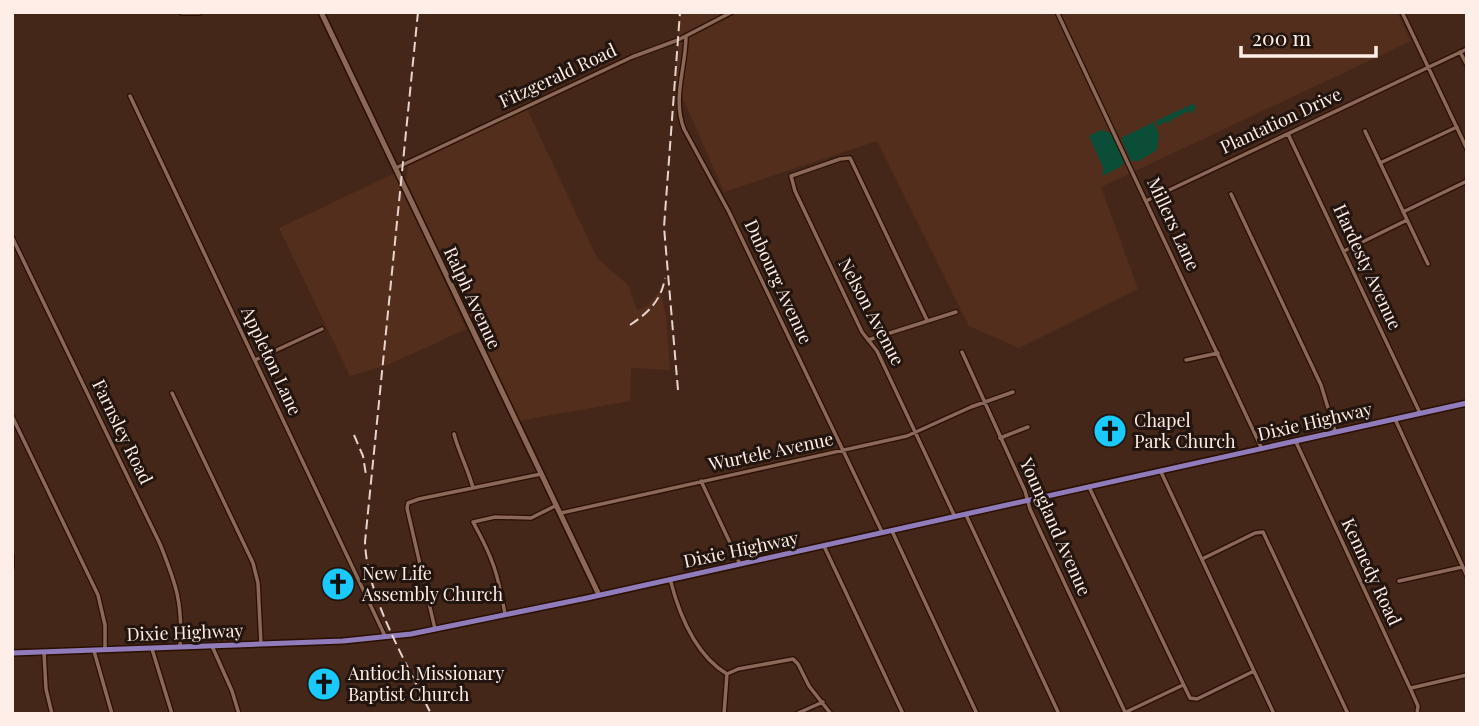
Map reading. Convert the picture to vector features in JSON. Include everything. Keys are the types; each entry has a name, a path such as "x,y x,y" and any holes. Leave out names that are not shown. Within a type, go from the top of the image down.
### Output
{"main road":[{"name":"Dixie Highway","path":"12,653 386,638 883,534 1467,403"}],"street":[{"path":"182,12 199,12"},
{"name":"Ralph Avenue","path":"321,12 599,594"},
{"name":"Fitzgerald Road","path":"396,168 632,57 686,36 732,12"},
{"name":"Millers Lane","path":"1058,12 1262,449"},
{"path":"1402,12 1467,149"},
{"name":"Dubourg Avenue","path":"686,36 678,93 682,123 729,212 883,534"},
{"name":"Plantation Drive","path":"1146,201 1467,49"},
{"path":"1460,52 1467,65"},
{"name":"Appleton Lane","path":"130,96 386,638"},
{"path":"1380,163 1457,127"},
{"path":"1365,131 1428,264"},
{"name":"Hardesty Avenue","path":"1288,134 1420,413"},
{"name":"Nelson Avenue","path":"927,320 850,158 794,174 790,178 862,332 881,359 955,517"},
{"path":"1403,212 1467,181"},
{"path":"1231,194 1321,385 1336,433"},
{"path":"1344,251 1407,220"},
{"name":"Farnsley Road","path":"12,237 146,512 169,567 180,603 180,647"},
{"path":"868,340 956,312"},
{"path":"255,360 321,329"},
{"name":"Youngland Avenue","path":"962,352 1123,713"},
{"path":"1186,360 1218,353"},
{"name":"Wurtele Avenue","path":"559,513 915,434 1013,391"},
{"path":"172,394 253,564 258,583 261,644"},
{"path":"12,416 98,595 106,625 105,650"},
{"path":"1395,418 1467,576"},
{"path":"1000,438 1028,427"},
{"path":"454,434 458,452 467,466 473,488"},
{"name":"Kennedy Road","path":"1296,441 1410,688 1418,706 1418,714"},
{"path":"1161,472 1274,714"},
{"path":"435,629 407,508 409,502 541,474"},
{"path":"701,481 740,564"},
{"path":"1090,487 1192,699 1254,671"},
{"path":"505,614 497,569 473,523 495,517 531,518 555,506"},
{"path":"966,515 1059,714"},
{"path":"892,531 977,714"},
{"path":"1202,559 1261,531 1348,714"},
{"path":"824,546 903,714"},
{"path":"12,556 12,567"},
{"path":"1399,581 1462,567"},
{"path":"670,579 677,603 693,636 713,663 727,674"},
{"path":"212,646 239,714"},
{"path":"152,648 172,714"},
{"path":"94,651 112,714"},
{"path":"44,653 46,689 52,714"},
{"path":"727,674 738,669 791,658 796,660 809,686 831,714"},
{"path":"724,714 727,674"},
{"path":"1410,688 1467,675"},
{"path":"1123,713 1183,685"},
{"path":"796,714 823,702"}],"shaded area":[{"path":"680,12 1397,12 1411,41 1101,187 1138,289 1019,348 969,326 877,141 724,192 675,80"},
{"path":"527,109 597,258 628,285 637,310 646,307 660,291 666,316 670,370 631,368 630,401 518,421 406,181 408,166"},
{"path":"395,173 466,329 390,364 350,376 279,228"}],"green space":[{"path":"1192,104 1196,106 1192,114 1189,111 1171,120 1172,124 1169,121 1158,126 1156,121"},
{"path":"1154,122 1159,135 1157,150 1139,161 1131,161 1121,138"},
{"path":"1101,130 1111,133 1124,163 1103,176 1103,167 1089,136"}],"railway":[{"path":"418,12 365,542 367,563 380,608 431,714"},
{"path":"678,390 664,227 680,12"},
{"path":"630,325 653,306 665,278"},
{"path":"354,435 363,456 366,475"}],"place":[{"name":"Chapel Park Church","path":"1110,431"},
{"name":"New Life Assembly Church","path":"338,584"},
{"name":"Antioch Missionary Baptist Church","path":"324,684"}]}
